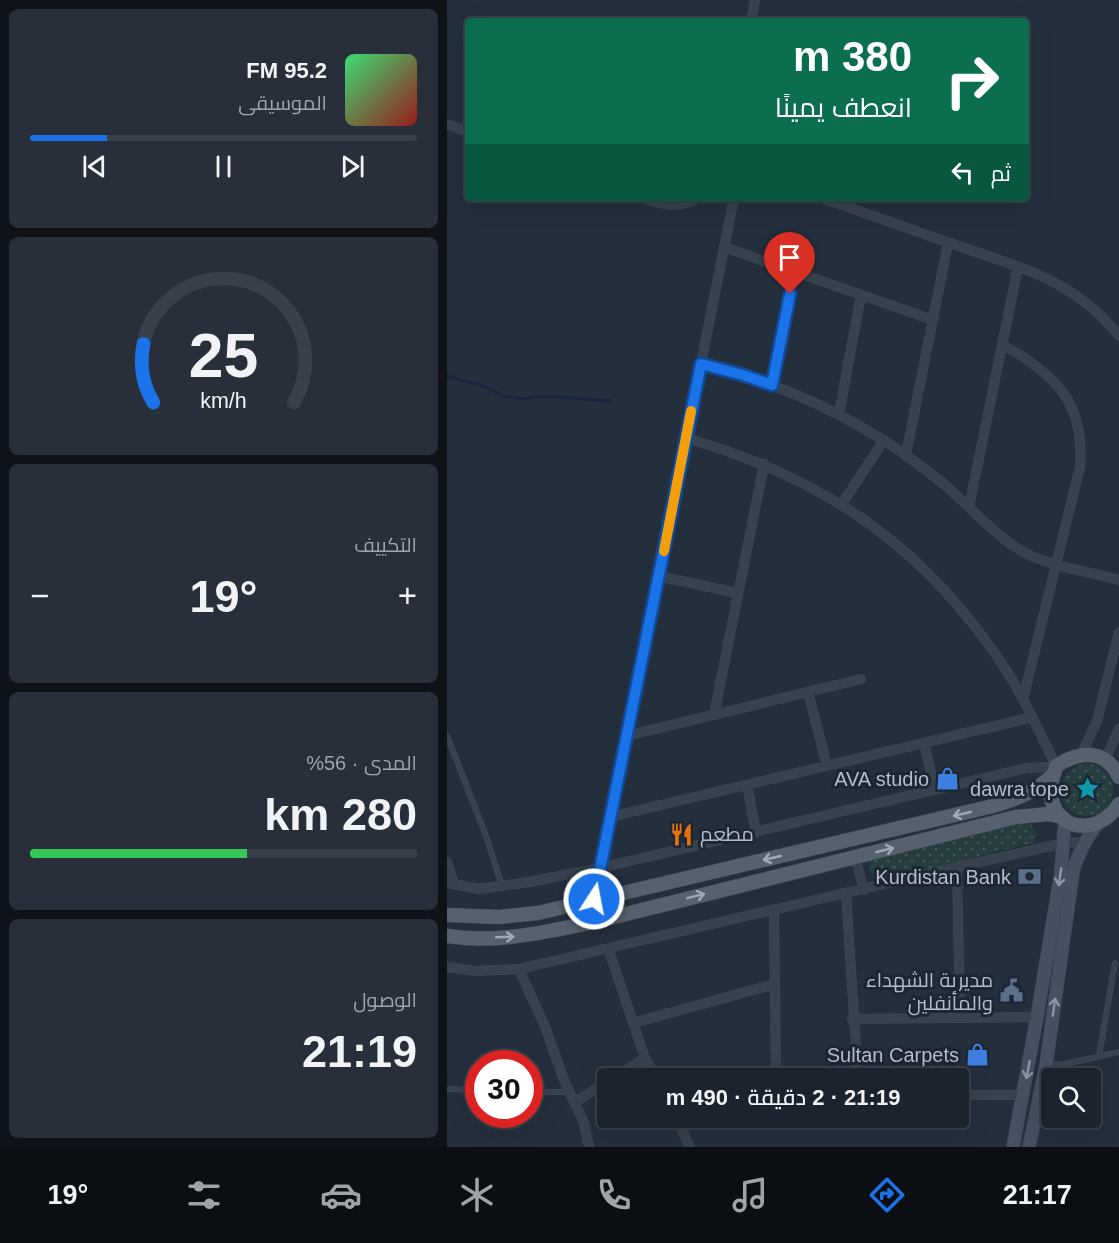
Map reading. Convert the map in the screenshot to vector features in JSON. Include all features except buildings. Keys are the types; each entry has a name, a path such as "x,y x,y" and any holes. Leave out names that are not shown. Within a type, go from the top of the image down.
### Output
{"main road":[{"path":"447,915 499,917 538,913 993,807 1027,795 1042,786 1068,758 1081,755 1097,756 1105,760 1118,773"},
{"path":"1013,1147 1038,1017 1064,843 1063,818 1055,808 1051,797 1050,786 1055,770"},
{"path":"1029,1147 1046,1065 1077,856 1083,842 1097,824 1117,809"},
{"path":"447,936 460,938 524,936 590,923 1016,818 1049,814 1080,826 1097,824"}],"street":[{"path":"752,18 755,0"},
{"path":"447,124 465,131"},
{"path":"653,201 675,206 689,201"},
{"path":"594,899 733,201"},
{"path":"830,201 1047,278 1081,298 1096,310 1119,336"},
{"path":"906,455 948,243"},
{"path":"724,247 933,320"},
{"path":"969,507 1019,267"},
{"path":"772,385 795,272"},
{"path":"839,414 861,295"},
{"path":"1003,345 1035,363 1053,379 1067,399 1079,431 1080,467 1023,699"},
{"path":"701,364 772,385 839,414 884,440 941,481 1017,548 1056,564 1119,580"},
{"path":"686,438 764,464 806,484 842,504 885,535 921,566 984,636 1033,717 1055,770"},
{"path":"842,504 884,440"},
{"path":"714,715 764,464"},
{"path":"659,576 737,593"},
{"path":"1081,755 1097,721 1119,632"},
{"path":"626,736 861,679"},
{"path":"808,692 827,766"},
{"path":"610,817 1033,717"},
{"path":"1105,760 1119,729"},
{"path":"924,743 935,790"},
{"path":"447,862 451,884 479,889 502,886 600,868 1027,768 1047,767 1055,770"},
{"path":"747,785 756,832"},
{"path":"447,967 474,971 519,969 609,950 957,867 1064,843 1083,842"},
{"path":"855,857 864,890"},
{"path":"957,867 960,1018"},
{"path":"846,893 852,1019 857,1068"},
{"path":"774,910 776,1068"},
{"path":"609,950 645,1058 650,1068"},
{"path":"519,969 584,1123 589,1147"},
{"path":"633,1023 775,984"},
{"path":"852,1019 1038,1017"},
{"path":"629,1068 645,1058"},
{"path":"575,1102 597,1088"},
{"path":"969,1095 1023,1095"},
{"path":"681,1128 690,1147"}],"lane":[{"path":"447,736 485,833 502,886"},
{"path":"1099,1056 1115,963"},
{"path":"1046,1065 1065,1064 1119,1052"},
{"path":"447,1089 465,1090"},
{"path":"543,1092 570,1092"}],"green space":[{"path":"1087,764 1101,768 1109,776 1113,790 1109,804 1101,812 1087,816 1073,812 1065,804 1061,790 1065,776 1073,768"},
{"path":"1031,824 1037,835 1032,843 878,881 870,871 871,861 1015,825"}],"waterway":[{"path":"447,376 483,386 504,396 521,399 543,396 610,401"}],"slow traffic":[{"path":"664,551 691,411"}],"place":[{"name":"AVA studio","path":"947,779"},
{"name":"dawra tope","path":"1087,789"},
{"name":"مطعم","path":"682,834"},
{"name":"Kurdistan Bank","path":"1029,877"},
{"name":"مديرية الشهداء والمأنفلين","path":"1011,991"},
{"name":"Sultan Carpets","path":"977,1055"}],"route":[{"path":"594,899 701,364 772,385 790,294"}]}
